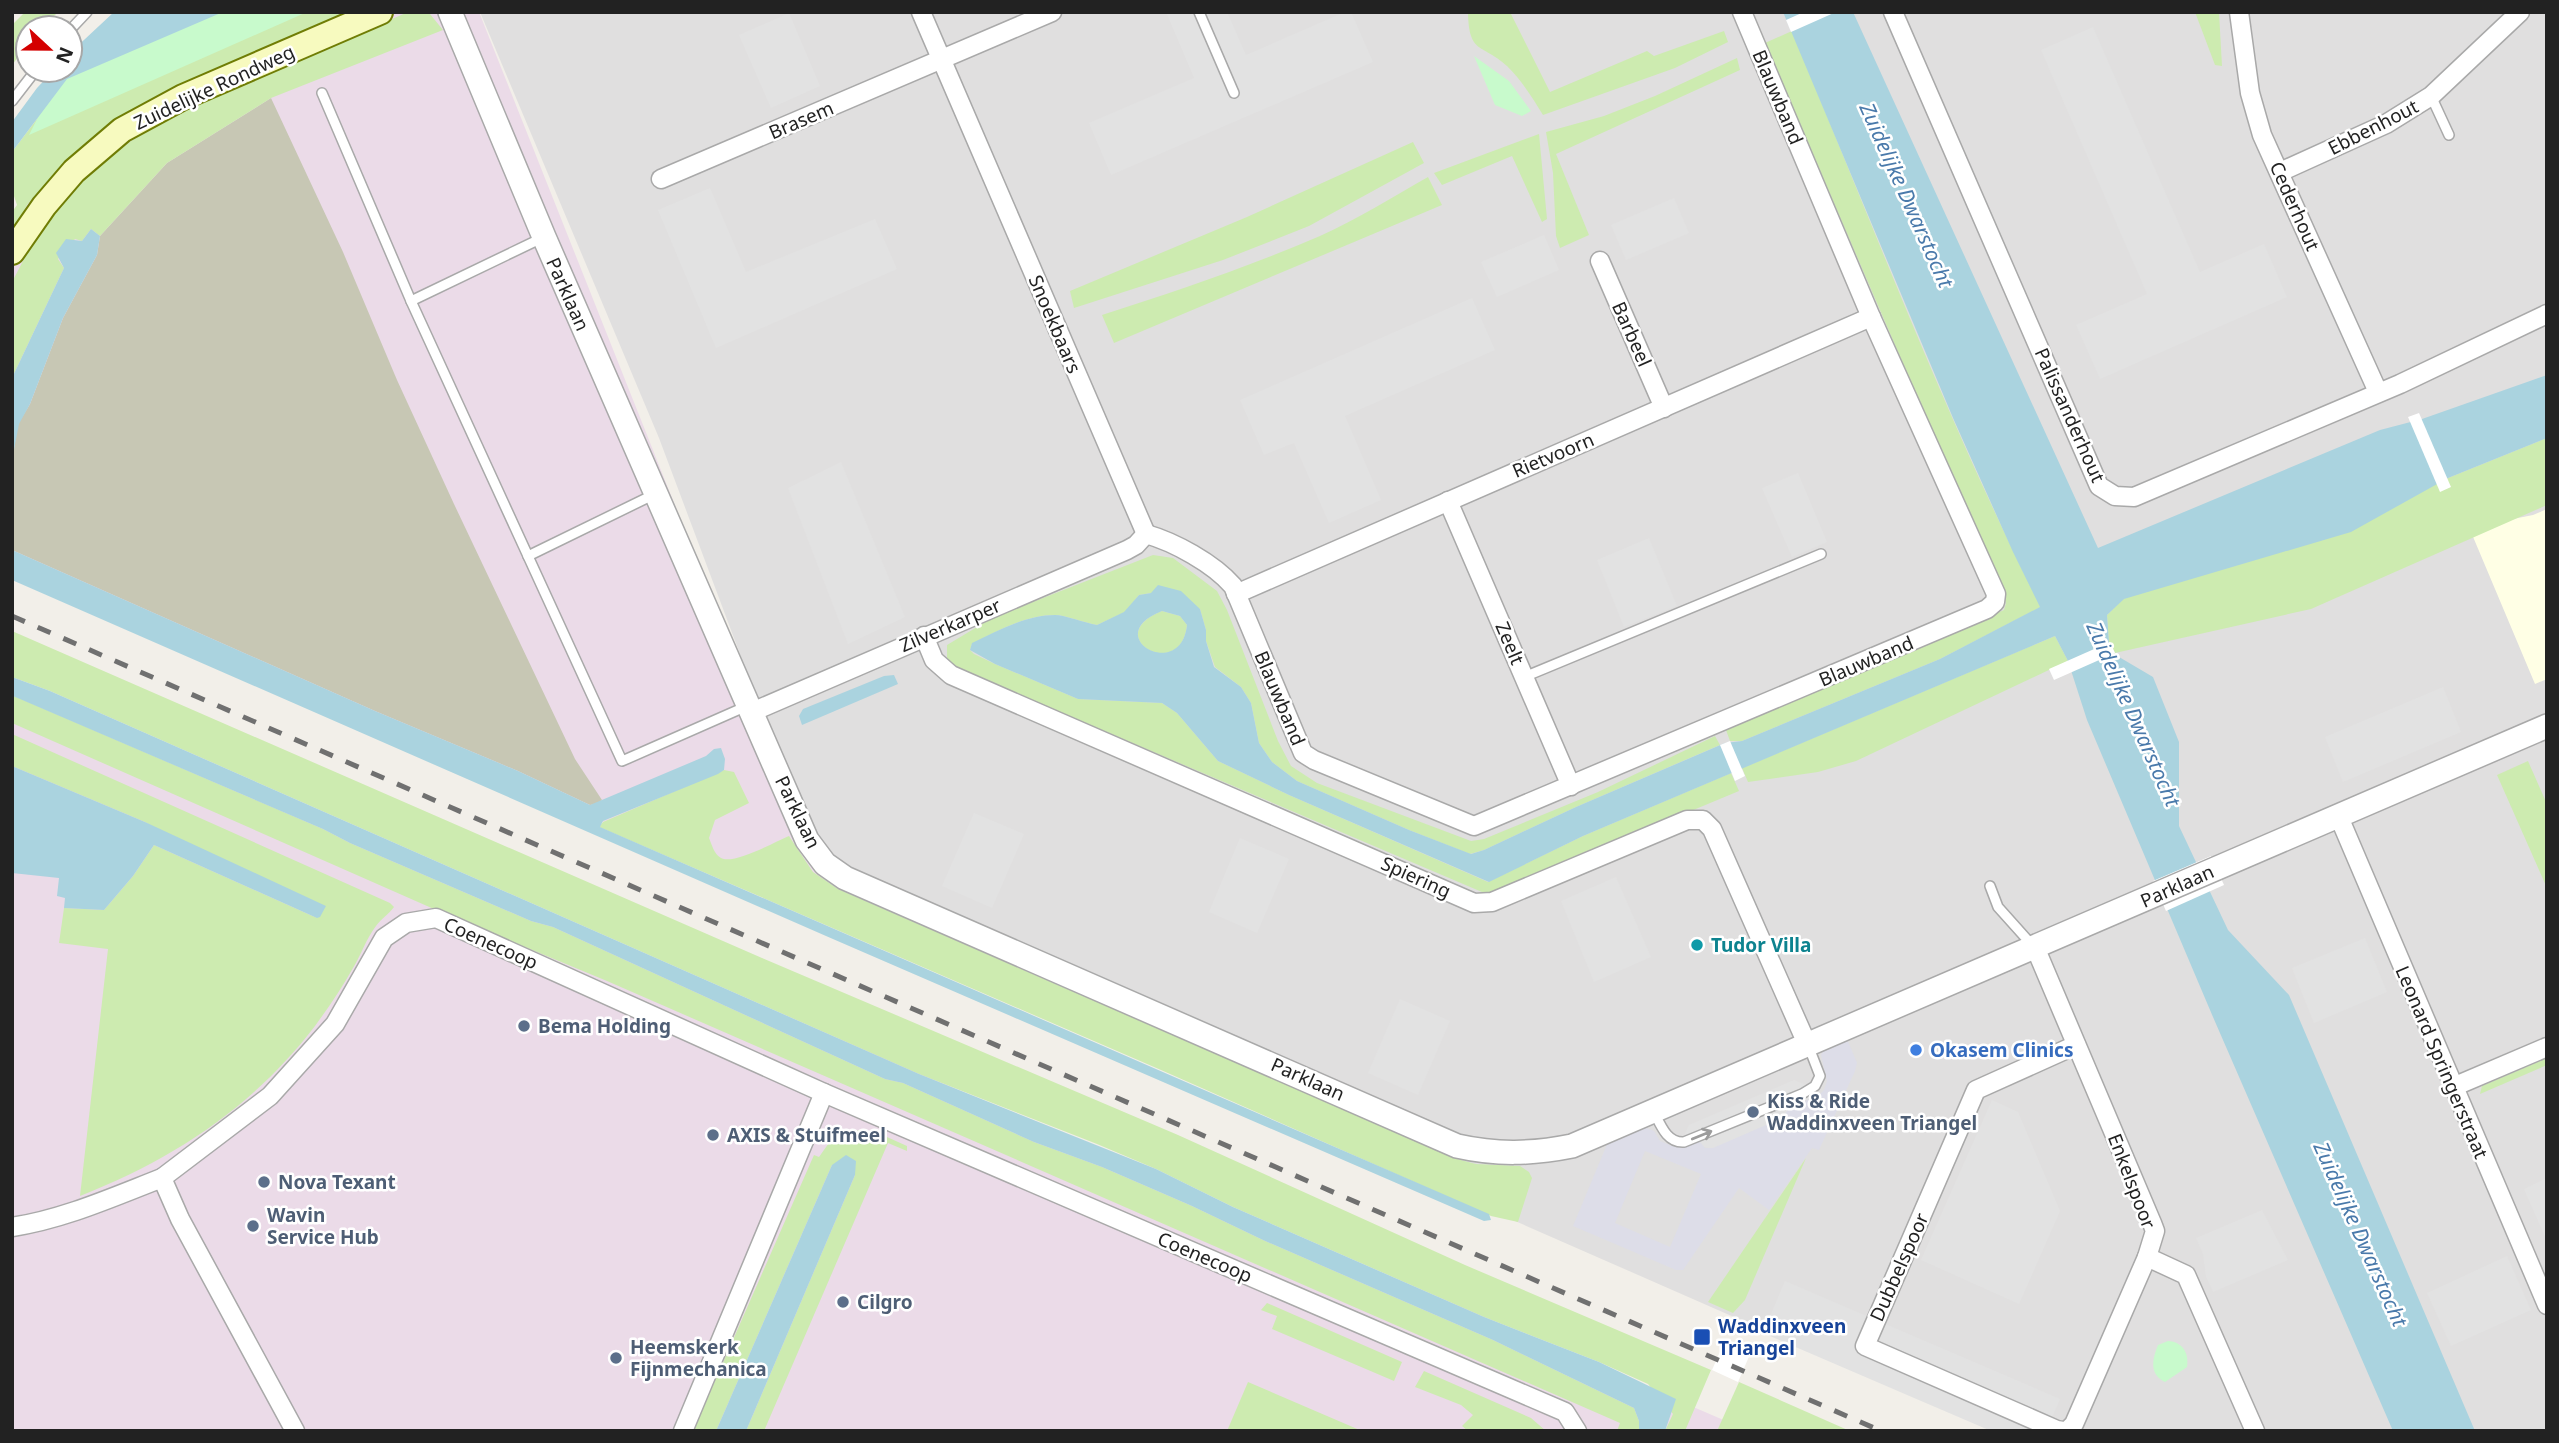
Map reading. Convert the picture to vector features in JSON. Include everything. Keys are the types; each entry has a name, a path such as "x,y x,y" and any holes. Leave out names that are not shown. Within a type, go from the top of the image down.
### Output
{"main road":[{"name":"Zuidelijke Rondweg","path":"12,252 44,206 74,171 122,130 183,97 380,12"}],"street":[{"name":"Parklaan","path":"450,12 544,237 807,840 825,864 845,878 1457,1146 1484,1152 1541,1152 1572,1146 2547,726"},
{"name":"Snoekbaars","path":"921,12 1146,534"},
{"name":"Brasem","path":"661,178 1052,12"},
{"name":"Blauwband","path":"1236,594 1303,753 1474,827 1987,609 1995,603 1996,594 1871,317 1742,12"},
{"name":"Palissanderhout","path":"1893,12 2099,486 2115,496 2134,498 2400,384 2547,314"},
{"name":"Cederhout","path":"2239,12 2250,93 2262,135 2378,392"},
{"name":"Ebbenhout","path":"2280,172 2386,124 2431,96 2520,12"},
{"name":"Barbeel","path":"1600,261 1664,408"},
{"name":"Rietvoorn","path":"1236,594 1871,317"},
{"name":"Zeelt","path":"1448,501 1571,786"},
{"path":"1146,534 1170,541 1222,575 1233,586 1236,594"},
{"name":"Zilverkarper","path":"750,709 1136,545 1146,534"},
{"name":"Spiering","path":"924,636 934,660 951,675 1475,903 1492,902 1687,820 1703,820 1712,829 1807,1044"},
{"name":"Leonard Springerstraat","path":"2339,817 2547,1305"},
{"name":"Coenecoop","path":"12,1227 110,1200 162,1178 270,1096 335,1024 384,938 406,923 436,918 824,1093 1565,1412 1577,1431"},
{"name":"Enkelspoor","path":"2035,947 2155,1231 2147,1257 2186,1275 2255,1431"},
{"name":"Dubbelspoor","path":"2076,1045 1976,1090 1865,1346 2065,1431 2074,1423 2147,1257"},
{"path":"2453,1087 2547,1047"},
{"path":"682,1431 824,1093"},
{"path":"162,1178 180,1219 295,1431"}],"lane":[{"path":"1199,12 1234,93"},
{"path":"12,101 25,84"},
{"path":"322,93 411,301 622,761 750,709"},
{"path":"2431,96 2449,135"},
{"path":"411,301 544,237"},
{"path":"528,556 655,494"},
{"path":"1524,677 1821,554"},
{"path":"1990,886 1998,907 2035,947"},
{"path":"1653,1110 1670,1139 1685,1142 1802,1094 1815,1086 1820,1076 1807,1044"}],"shaded area":[{"path":"352,12 479,12 842,926 12,566 12,237 28,201 146,89"},
{"path":"480,12 2547,12 2547,1431 1994,1431 842,926 659,438"},
{"path":"1166,12 1227,12 1246,55 1345,12 1351,12 1373,62 1111,175 1089,123 1194,78"},
{"path":"789,13 820,86 771,108 739,35"},
{"path":"2093,27 2200,272 2264,244 2287,297 2100,379 2076,325 2147,294 2041,50"},
{"path":"271,98 343,252 397,380 454,504 575,759 602,800 596,804 590,805 12,550 12,460 18,424 30,404 63,318 97,255 100,236 167,163"},
{"path":"710,188 746,272 875,219 897,269 716,348 658,210"},
{"path":"1674,198 1689,233 1626,260 1611,225"},
{"path":"1544,235 1559,270 1497,297 1481,262"},
{"path":"1472,298 1495,350 1345,416 1381,500 1329,523 1294,443 1264,455 1240,400"},
{"path":"841,462 905,617 848,644 788,488"},
{"path":"1798,473 1827,542 1792,557 1762,488"},
{"path":"2547,509 2547,679 2535,684 2471,532 2493,523 2533,515"},
{"path":"1649,538 1677,606 1624,627 1597,560"},
{"path":"12,682 1749,1431 12,1431"},
{"path":"2443,687 2461,732 2343,782 2325,737"},
{"path":"974,813 1024,834 992,908 942,886"},
{"path":"1240,838 1289,859 1257,933 1209,912"},
{"path":"1616,877 1651,957 1594,982 1561,901"},
{"path":"2365,938 2387,992 2314,1023 2292,968"},
{"path":"1400,999 1450,1021 1418,1095 1368,1073"},
{"path":"1847,1039 1857,1063 1855,1071 1819,1150 1812,1148 1769,1210 1739,1188 1683,1270 1676,1270 1573,1226 1608,1142 1644,1127 1654,1131 1660,1141 1672,1146 1682,1147 1700,1142 1705,1148 1713,1148 1780,1119 1791,1107 1819,1095 1824,1090 1827,1081 1821,1055 1825,1048","holes":["1645,1151 1701,1174 1670,1247 1615,1223"]},
{"name":"Kiss & Ride Waddinxveen Triangel","path":"1794,1080 1806,1085 1812,1098 1791,1107 1780,1119 1713,1149 1688,1144 1684,1136 1689,1125"},
{"path":"1992,1100 2018,1112 2060,1211 2019,1304 1921,1260"},
{"path":"2547,1178 2547,1241 2524,1189"},
{"path":"2262,1210 2288,1260 2213,1292 2206,1277 2203,1254 2196,1238"},
{"path":"2507,1256 2531,1310 2451,1346 2427,1293"},
{"path":"1785,1281 2060,1399 2046,1431 1991,1431 1763,1333"}],"green space":[{"path":"25,12 58,12 56,14 23,14"},
{"path":"139,12 307,12 29,135 55,84 84,84 84,58"},
{"path":"223,12 352,12 123,117 68,159 27,205 12,235 12,212 17,205 12,190 12,152 63,84 84,84 84,72"},
{"path":"408,12 430,14 443,30 271,98 167,163 100,236 91,229 82,241 75,239 58,259 64,268 12,378 12,282 35,238 63,201 93,171 131,141 172,116"},
{"path":"1510,12 1550,92 1647,51 1654,56 1724,31 1728,42 1675,68 1543,115 1507,66 1478,47 1471,36 1468,13"},
{"path":"2195,12 2219,12 2222,66 2215,65"},
{"path":"14,23 12,65 12,25"},
{"path":"1792,31 1942,394 2041,607 1940,659 1742,741 1730,741 1726,730 2004,610 2006,603 1765,43"},
{"path":"1474,56 1509,81 1531,111 1522,116 1495,105"},
{"path":"1737,58 1740,70 1556,154 1589,235 1560,248 1556,236 1553,173 1546,132 1604,116"},
{"path":"1539,134 1547,219 1542,222 1512,156 1442,185 1434,173"},
{"path":"1413,142 1424,163 1309,226 1223,260 1074,308 1070,291 1247,217"},
{"path":"1428,177 1442,205 1114,343 1102,315 1185,288 1320,236"},
{"path":"2547,438 2547,505 2311,609 2115,653 2109,643 2107,615 2123,599 2448,478"},
{"path":"1153,555 1173,558 1217,591 1227,610 1278,741 1291,766 1317,783 1471,841 1484,839 1598,792 1715,736 1720,745 1470,854 1297,781 1272,762 1259,743 1251,703 1241,687 1215,667 1206,641 1200,609 1151,593 1139,595 1125,612 1097,625 1059,615 1033,618 972,644 970,650 995,664 1078,699 1162,703 1177,713 1218,761 1488,882 1583,836 1731,773 1739,791 1489,895 954,667 947,658 947,645 992,618"},
{"path":"1162,611 1180,616 1187,625 1182,642 1172,651 1160,653 1148,650 1140,642 1138,632 1144,621"},
{"path":"12,631 762,958 1178,1135 1465,1265 1711,1370 1685,1431 1665,1431 1673,1414 1648,1384 1484,1317 1233,1207 1156,1169 919,1074 50,691 12,677"},
{"path":"2055,636 2068,661 1856,761 1818,772 1748,782 1742,768"},
{"path":"12,695 531,921 553,927 885,1079 903,1083 1034,1142 1102,1167 1493,1340 1634,1408 1639,1421 1639,1431 1617,1431 1620,1423 607,981 452,917 12,723"},
{"path":"12,734 394,907 372,931 344,983 315,1026 265,1082 210,1128 148,1165 80,1196 108,949 59,943 64,908 104,910 133,876 154,845 317,918 145,822 12,766"},
{"path":"2528,761 2547,804 2547,888 2497,775"},
{"path":"724,770 734,772 749,803 715,820 709,838 721,858 744,856 789,836 813,872 838,889 1457,1159 1476,1164 1520,1166 1529,1172 1532,1178 1518,1222 1491,1216 599,827 603,822"},
{"path":"2547,1058 2547,1065 2480,1094 2482,1086"},
{"path":"859,1130 878,1133 907,1146 907,1151 888,1143 764,1431 746,1431 855,1175 832,1165 716,1431 693,1431 814,1155 819,1157 831,1140"},
{"path":"1806,1158 1745,1300 1733,1313 1708,1302"},
{"path":"1267,1303 1402,1362 1394,1381 1272,1329 1277,1316 1261,1310"},
{"path":"2168,1341 2181,1346 2186,1353 2187,1367 2165,1382 2156,1375 2153,1361 2158,1345"},
{"path":"1424,1371 1531,1418 1546,1431 1468,1431 1462,1426 1473,1415 1461,1405 1415,1387"},
{"path":"1248,1382 1362,1431 1227,1431"},
{"path":"1739,1382 1850,1431 1717,1431"}],"water":[{"path":"114,12 223,12 84,72 84,40"},
{"name":"Zuidelijke Dwarstocht","path":"1783,12 1853,12 2098,548 2380,430 2422,419 2547,375 2547,438 2448,478 2351,532 2124,599 2107,615 2109,643 2114,654 2153,677 2179,742 2179,826 2228,930 2289,995 2475,1431 2393,1431 2213,1017 2087,720 2068,661 2055,636 1583,836 1489,882 1218,761 1177,713 1162,703 1078,699 995,664 970,650 972,643 1012,624 1033,618 1059,615 1097,625 1124,612 1139,595 1151,593 1158,585 1181,591 1200,609 1214,667 1241,687 1251,703 1259,743 1272,762 1297,781 1471,854 1725,743 1742,741 1940,659 2040,607 1953,418","holes":["1162,611 1180,616 1187,625 1182,642 1172,651 1160,653 1148,649 1140,642 1138,632 1144,621"]},
{"path":"41,84 63,84 12,152 12,122"},
{"path":"91,229 100,236 97,255 63,318 30,404 19,424 12,460 12,378 64,268 56,253 66,239 82,241"},
{"path":"12,550 590,805 721,748 725,759 724,770 718,774 603,821 600,827 1489,1214 1491,1220 1484,1221 12,580"},
{"path":"894,675 898,684 802,725 799,716 803,709 884,676"},
{"path":"12,677 50,691 919,1074 1156,1169 1233,1207 1484,1317 1599,1362 1676,1399 1665,1431 1639,1431 1639,1421 1634,1408 1493,1340 1263,1240 1192,1206 1102,1167 1034,1142 903,1083 885,1079 553,927 531,921 13,696"},
{"path":"12,766 145,822 326,906 317,918 154,845 133,876 104,910 64,908 65,898 57,896 59,878 12,873"},
{"path":"846,1155 856,1161 855,1175 746,1431 716,1431 832,1165"}],"pier":[{"path":"1804,12 1836,12 1791,32 1786,20"},
{"path":"2419,413 2451,487 2440,492 2408,417"},
{"path":"2110,642 2115,653 2054,680 2049,669"},
{"path":"1730,741 1745,776 1735,781 1720,745"},
{"path":"2211,856 2224,885 2166,911 2153,881"},
{"path":"1725,1340 1751,1352 1738,1382 1712,1370"}],"railway":[{"path":"12,616 1881,1431"}],"place":[{"name":"Tudor Villa","path":"1697,945"},
{"name":"Bema Holding","path":"524,1026"},
{"name":"Okasem Clinics","path":"1916,1050"},
{"name":"Kiss & Ride Waddinxveen Triangel","path":"1753,1112"},
{"name":"AXIS & Stuifmeel","path":"713,1135"},
{"name":"Nova Texant","path":"264,1182"},
{"name":"Wavin Service Hub","path":"253,1226"},
{"name":"Cilgro","path":"843,1302"},
{"name":"Waddinxveen Triangel","path":"1702,1337"},
{"name":"Heemskerk Fijnmechanica","path":"616,1358"}]}
